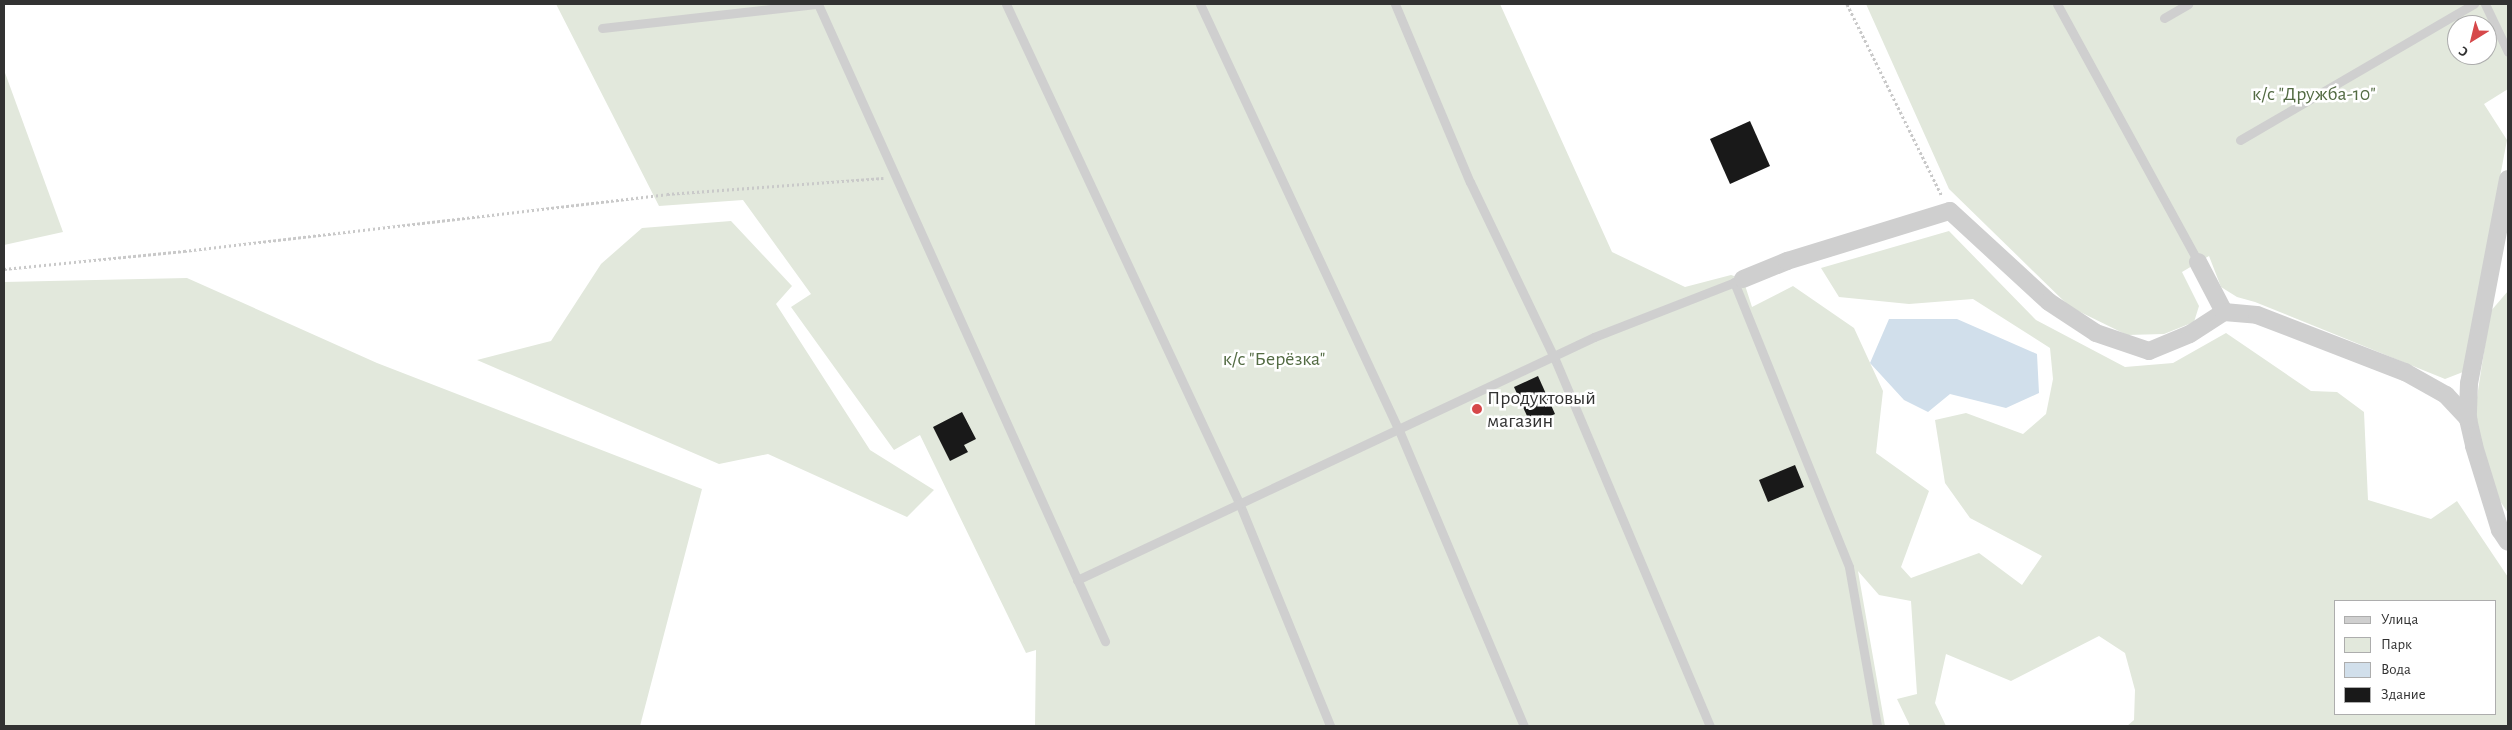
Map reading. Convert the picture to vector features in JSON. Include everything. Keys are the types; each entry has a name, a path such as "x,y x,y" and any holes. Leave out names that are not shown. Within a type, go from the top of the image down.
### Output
{"street":[{"path":"2508,179 2469,383 2468,419 2474,446 2500,530 2508,542"},
{"path":"1739,281 1787,261 1950,211 2049,302 2096,333 2149,351 2190,334 2224,312 2257,315 2405,372 2446,395 2468,419"},
{"path":"2198,262 2224,312"}],"lane":[{"path":"602,28 817,4 1105,641"},
{"path":"1006,4 1240,505 1330,726"},
{"path":"1200,4 1398,428 1524,726"},
{"path":"1395,4 1470,182 1554,357 1710,726"},
{"path":"2057,4 2198,262"},
{"path":"2164,18 2188,4"},
{"path":"2240,140 2474,4"},
{"path":"2485,4 2508,52"},
{"path":"1076,580 1240,505 1398,428 1594,337 1739,281 1849,567 1877,726"}],"path":[{"path":"1847,4 1950,211"},
{"path":"4,268 184,251 666,194 895,177"}],"green space":[{"name":"к/с \"Берёзка\"","path":"556,4 1500,4 1612,252 1685,287 1731,275 1743,279 1752,307 1793,286 1854,328 1883,391 1876,453 1929,491 1901,567 1911,578 1979,553 2022,585 2042,556 1970,518 1945,483 1935,420 1966,413 2023,434 2046,414 2053,379 2050,348 1973,299 1909,304 1839,297 1821,268 1949,231 2036,320 2125,367 2173,363 2226,333 2311,391 2337,392 2364,412 2368,500 2431,519 2457,501 2508,577 2508,726 2127,726 2134,720 2135,690 2125,653 2099,636 2011,681 1946,654 1935,703 1946,726 1910,726 1897,699 1917,694 1911,601 1879,595 1858,571 1885,726 1035,726 1036,650 1026,653 920,435 894,450 791,307 811,294 743,200 659,206"},
{"name":"к/с \"Дружба-10\"","path":"1866,4 2508,4 2508,89 2484,104 2507,140 2463,372 2445,379 2255,302 2237,297 2221,287 2209,256 2182,272 2199,306 2194,322 2164,334 2127,335 2070,307 1949,189"},
{"path":"4,70 63,232 4,245"},
{"path":"731,221 792,286 776,304 870,450 934,490 907,517 768,454 719,464 477,360 551,341 601,264 642,228"},
{"path":"187,278 377,363 702,489 640,726 4,726 4,282"},
{"path":"2508,291 2508,513 2494,492 2474,417 2490,312"}],"water":[{"path":"1889,319 1957,319 2037,354 2039,393 2006,408 1950,394 1928,412 1904,400 1870,363"}],"building":[{"path":"1750,121 1770,166 1730,184 1710,139"},
{"path":"1538,376 1555,414 1531,425 1514,387"},
{"path":"962,412 976,439 964,445 968,452 950,461 933,427"},
{"path":"1795,465 1804,487 1768,502 1759,480"}],"place":[{"name":"Продуктовый магазин","path":"1477,409"}]}
